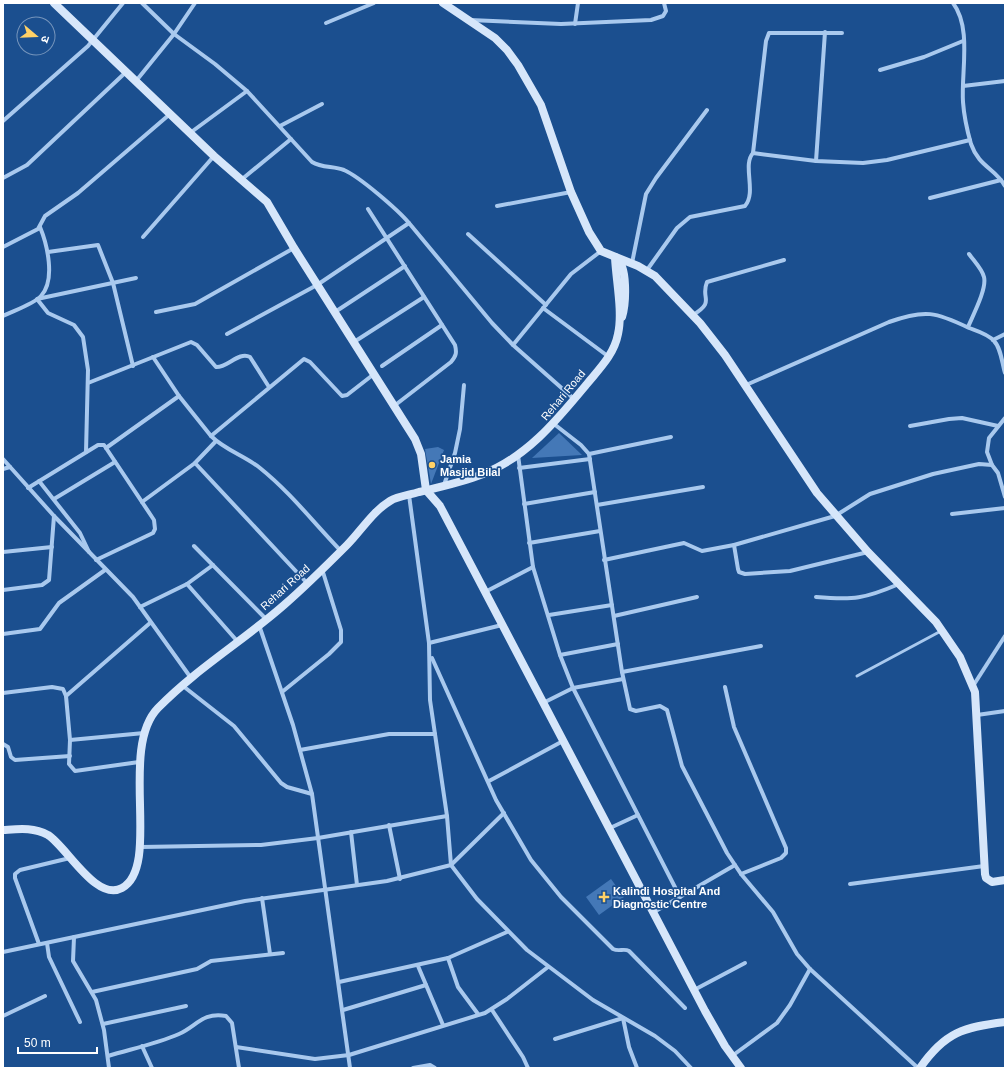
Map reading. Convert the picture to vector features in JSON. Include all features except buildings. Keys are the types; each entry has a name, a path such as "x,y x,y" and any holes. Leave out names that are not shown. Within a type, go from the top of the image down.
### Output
{"main road":[{"path":"54,3 90,44 124,74 136,81 214,156 267,202 273,211 294,248 419,446 426,490 440,506 714,1028 732,1056 742,1068"},
{"path":"442,3 495,38 507,50 533,89 550,126 571,192 589,232 601,252 632,263 646,270 665,285 725,355 817,493 835,516 942,630 960,657 973,686 977,715 985,874 989,881 996,883 1005,880"},
{"name":"Rehari Road","path":"3,830 32,829 45,834 55,840 96,883 113,891 128,884 134,874 141,847 139,762 144,733 148,721 156,710 182,685 259,625 307,583 341,551 370,518 390,501 481,475 503,465 518,455 554,424 609,357 617,338 620,324 615,257"},
{"path":"919,1068 929,1056 953,1035 973,1026 1005,1022"}],"street":[{"path":"3,121 83,51 123,3"},
{"path":"142,3 174,34 215,64 247,91 312,162 317,165 346,171 388,203 409,223 482,312 513,345 574,399"},
{"path":"136,81 174,34 195,3"},
{"path":"326,23 374,3"},
{"path":"575,24 578,3"},
{"path":"469,20 575,24 659,18 663,16 666,11 664,3"},
{"path":"953,3 962,21 964,41 964,115 970,140 977,158 982,165 1001,180 1005,186"},
{"path":"816,161 825,32"},
{"path":"646,270 677,228 690,217 745,206 750,193 750,159 753,153 767,36 769,33 842,33"},
{"path":"880,70 924,57 964,41"},
{"path":"3,178 20,170 124,74"},
{"path":"963,86 1005,81"},
{"path":"190,133 247,91"},
{"path":"280,126 322,104"},
{"path":"632,263 646,194 656,178 707,110"},
{"path":"3,247 40,227 45,216 88,185 170,114"},
{"path":"241,180 291,139"},
{"path":"753,153 816,161 875,162 970,140"},
{"path":"143,237 214,156"},
{"path":"930,198 1001,180"},
{"path":"497,206 571,192"},
{"path":"368,209 455,345 456,357 394,406"},
{"path":"227,334 317,284 409,223"},
{"path":"37,299 44,292 48,280 48,252 40,227"},
{"path":"468,234 545,306 609,357"},
{"path":"48,252 98,245 113,283 133,366"},
{"path":"156,312 195,304 294,248"},
{"path":"513,345 571,274 601,252"},
{"path":"968,327 982,293 984,279 982,272 969,254"},
{"path":"692,316 702,310 706,304 707,282 784,260"},
{"path":"335,312 405,266"},
{"path":"3,316 37,299 136,278"},
{"path":"353,342 424,297"},
{"path":"37,299 48,313 74,325 83,337 87,356 88,383 86,452"},
{"path":"746,385 909,315 933,314 947,317 993,340 999,351 1005,373"},
{"path":"382,366 442,326"},
{"path":"993,340 1005,334"},
{"path":"88,383 191,342 197,345 216,367 222,367 247,355 250,357 269,387"},
{"path":"153,357 180,396 211,436 216,441 248,460 270,477 341,551"},
{"path":"211,436 304,359 310,362 342,396 345,397 374,374"},
{"path":"444,485 455,453 460,429 464,385"},
{"path":"106,448 180,396"},
{"path":"910,426 949,418 962,418 998,426"},
{"path":"1005,418 989,438 987,444 987,452 992,465 998,473 1005,497"},
{"path":"554,424 580,445 590,457 604,560 622,672 630,709 636,711 660,706 666,710 682,766 735,865 773,912 797,954 810,969 919,1068"},
{"path":"519,468 590,457 671,436"},
{"path":"142,502 195,464 216,441"},
{"path":"28,488 101,444 106,448 154,520 155,529 153,533 96,560"},
{"path":"518,455 533,567 549,615 560,655 573,688 680,897"},
{"path":"3,459 28,488 140,607 150,623 191,678"},
{"path":"54,499 115,462"},
{"path":"195,464 307,583"},
{"path":"604,560 684,543 702,551 734,545 835,516 854,502 878,490 952,469 979,464 992,465"},
{"path":"3,469 10,467"},
{"path":"39,481 80,533 89,553"},
{"path":"597,505 703,487"},
{"path":"524,504 595,492"},
{"path":"409,495 429,643 430,700 447,816 450,865 477,899 507,932 548,967 593,1000 667,1044 691,1068"},
{"path":"952,514 1005,508"},
{"path":"3,590 46,584 51,574 54,516"},
{"path":"529,544 600,531"},
{"path":"734,545 739,572 745,574 790,571 868,552"},
{"path":"194,546 266,619"},
{"path":"3,552 52,547"},
{"path":"140,607 187,584 212,565"},
{"path":"485,592 533,567"},
{"path":"282,692 329,654 341,642 341,630 322,568"},
{"path":"3,634 40,629 59,603 105,570"},
{"path":"187,584 238,642"},
{"path":"816,597 843,599 864,598 900,584"},
{"path":"614,616 697,597"},
{"path":"549,615 612,605"},
{"path":"66,696 150,623"},
{"path":"259,625 282,692 312,794 350,1068"},
{"path":"429,643 502,625"},
{"path":"973,686 1005,636"},
{"path":"560,655 618,644"},
{"path":"622,672 761,646"},
{"path":"430,656 504,813 531,860 561,897 613,949 617,951 626,949 684,1008"},
{"path":"543,703 573,688 624,679"},
{"path":"182,685 234,726 282,783 287,787 312,794"},
{"path":"3,693 52,687 63,690 66,696 70,740 69,764 75,771 139,762"},
{"path":"725,687 734,727 786,848 786,853 781,858 741,874"},
{"path":"977,715 1005,711"},
{"path":"70,740 144,733"},
{"path":"300,750 389,734 435,734"},
{"path":"489,781 563,741"},
{"path":"3,744 8,747 11,757 15,760 70,756"},
{"path":"3,952 262,898 400,879 450,865 504,813"},
{"path":"610,828 638,815"},
{"path":"141,847 261,845 318,838 447,816"},
{"path":"389,825 400,879"},
{"path":"351,832 357,885"},
{"path":"39,944 15,878 15,874 20,870 71,858"},
{"path":"654,912 735,865"},
{"path":"850,884 984,866"},
{"path":"262,898 270,954"},
{"path":"339,982 418,966 448,958 507,932"},
{"path":"74,937 73,954 75,966 96,1000 103,1024 109,1068"},
{"path":"47,943 51,963 80,1022"},
{"path":"92,992 198,969 211,961 283,953"},
{"path":"448,958 458,987 478,1014"},
{"path":"694,990 745,963"},
{"path":"418,966 443,1025"},
{"path":"236,1047 315,1059 349,1055 492,1010 548,967"},
{"path":"732,1056 780,1019 790,1005 810,969"},
{"path":"342,1010 426,985"},
{"path":"3,1016 45,996"},
{"path":"103,1024 186,1006"},
{"path":"492,1010 523,1057 528,1068"},
{"path":"108,1056 180,1034 203,1018 221,1015 230,1019 239,1068"},
{"path":"555,1039 623,1018"},
{"path":"623,1018 629,1046 637,1068"},
{"path":"142,1046 152,1068"},
{"path":"414,1068 430,1065 435,1068"}],"lane":[{"path":"857,676 942,630"}],"place":[{"name":"Jamia Masjid Bilal","path":"432,465"},
{"name":"Kalindi Hospital And Diagnostic Centre","path":"604,897"}]}
